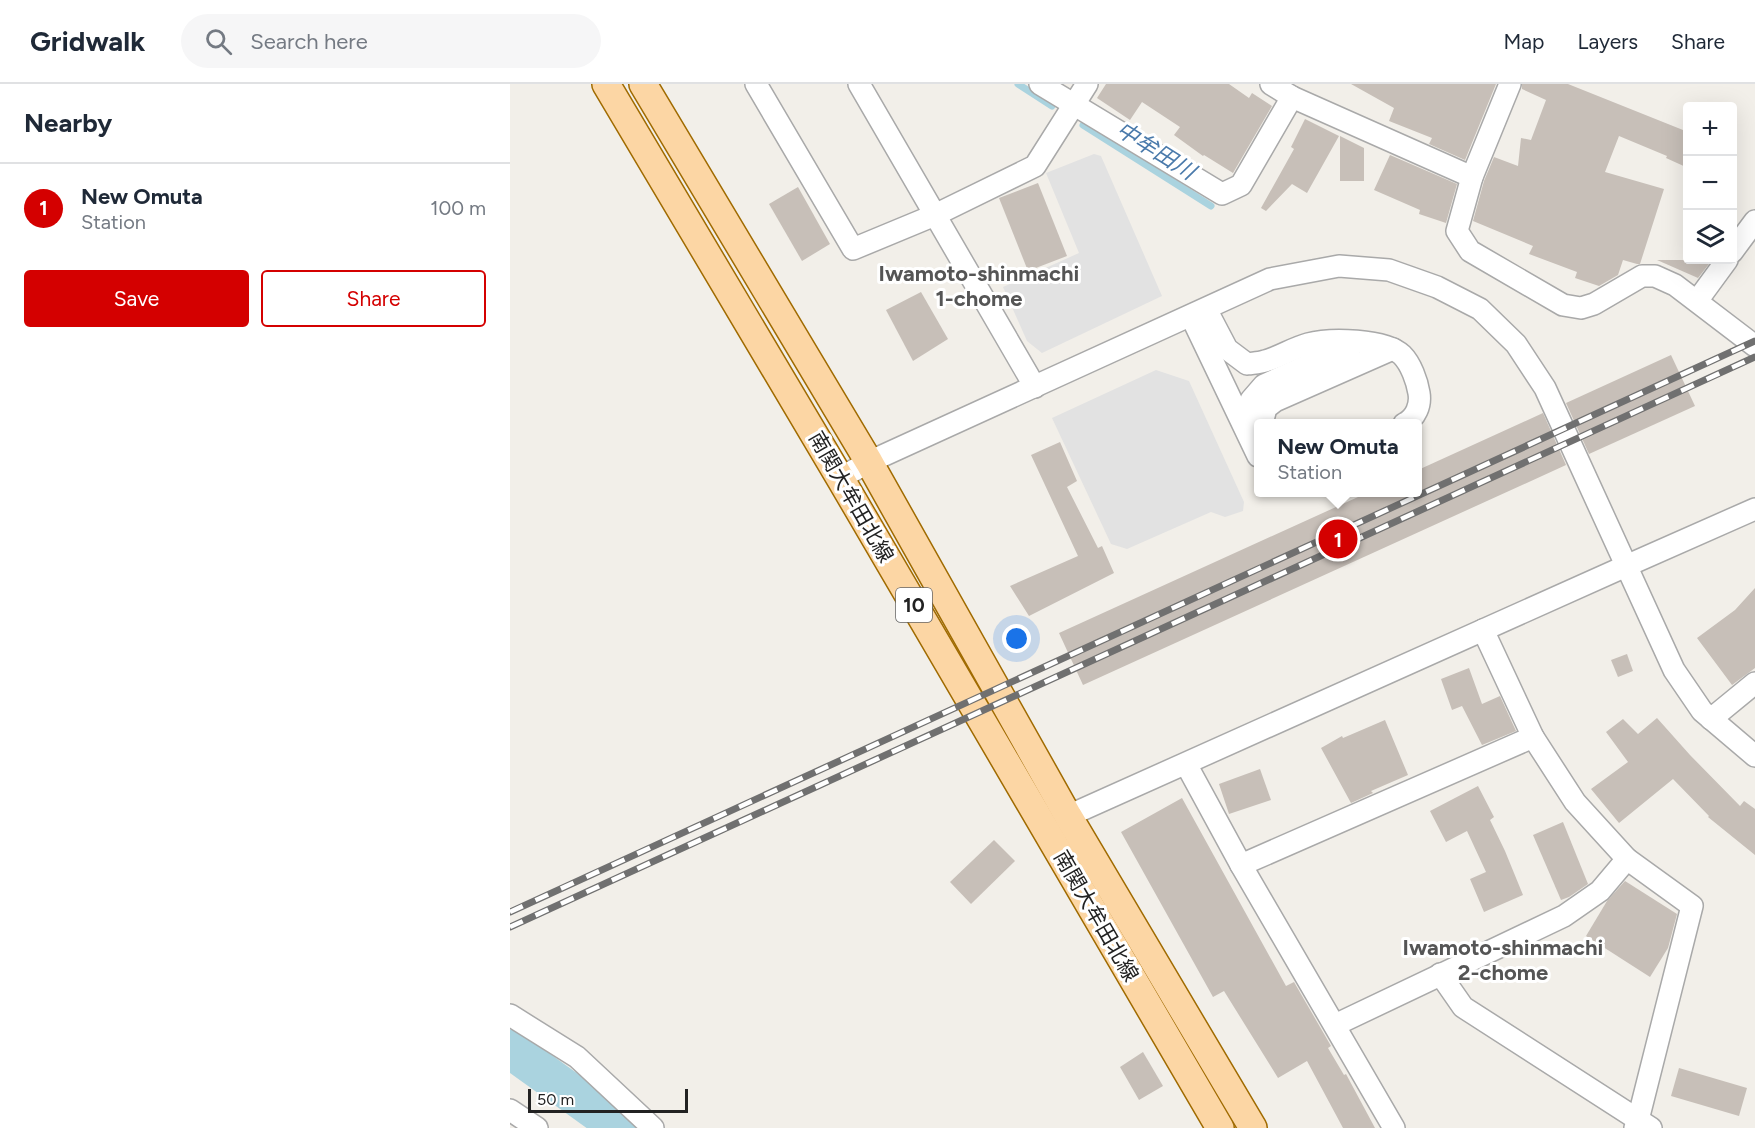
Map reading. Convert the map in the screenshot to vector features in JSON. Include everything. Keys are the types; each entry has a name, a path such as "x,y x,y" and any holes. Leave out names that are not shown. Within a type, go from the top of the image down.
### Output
{"main road":[{"name":"南関大牟田北線","path":"606,84 840,478 1220,1128"},
{"name":"南関大牟田北線","path":"643,84 869,462 1068,816 1253,1128"}],"street":[{"path":"756,84 853,249 935,215 1035,166 1087,84"},
{"path":"859,84 1035,387"},
{"path":"1040,84 1222,194 1241,185 1292,97"},
{"path":"1271,84 1292,97 1472,177"},
{"path":"1510,84 1472,177 1457,231 1470,251 1563,305 1581,308 1594,304 1642,276 1655,276 1675,285 1697,300 1755,346"},
{"path":"1737,245 1755,221"},
{"path":"1697,300 1724,264"},
{"path":"840,478 869,462 1270,279 1339,266 1389,270 1437,287 1480,309 1516,344 1545,388 1674,670 1702,711 1755,756"},
{"path":"1199,312 1227,350 1247,364 1264,361 1308,344 1350,340 1389,347 1402,356 1413,373 1419,394 1418,410 1411,419"},
{"path":"1199,312 1253,424"},
{"path":"1253,424 1251,400 1264,385 1359,342"},
{"path":"1257,419 1275,401 1392,349"},
{"path":"1068,816 1755,509"},
{"path":"1440,974 1463,1006 1641,1125 1692,906 1626,859 1575,802 1533,737 1483,630"},
{"path":"1711,719 1755,683"},
{"path":"1241,865 1533,737"},
{"path":"1186,764 1241,865 1395,1128"},
{"path":"1335,1024 1564,916 1600,891 1626,859"},
{"path":"510,1015 577,1057 653,1128"},
{"path":"510,1110 537,1128"}],"shaded area":[{"path":"1094,154 1101,156 1162,296 1042,353 1027,341 1003,287 1079,253 1046,173"},
{"path":"1156,370 1189,381 1244,502 1243,511 1225,517 1211,512 1127,549 1111,544 1052,418"}],"building":[{"path":"1106,84 1229,84 1249,98 1252,93 1272,106 1233,173 1203,156 1174,135 1180,127 1142,102 1130,120 1097,98"},
{"path":"1351,84 1496,84 1465,160 1429,144 1432,138 1389,121 1394,108"},
{"path":"1522,84 1568,84 1683,130 1683,166 1666,158 1667,156 1619,136 1605,172 1664,189 1640,264 1623,260 1618,275 1599,286 1575,278 1577,272 1529,254 1533,246 1473,221 1484,181 1494,157 1518,166 1521,138 1531,140 1546,100 1522,89"},
{"path":"1305,119 1339,136 1307,193 1292,184 1266,211 1261,208 1294,149 1291,147"},
{"path":"1340,136 1364,148 1364,181 1340,181"},
{"path":"1390,155 1457,184 1446,223 1419,214 1420,210 1374,190"},
{"path":"1038,183 1067,256 1028,271 999,198"},
{"path":"798,187 830,244 802,261 769,204"},
{"path":"1657,260 1683,260 1683,264 1709,264 1698,278"},
{"path":"921,292 948,339 913,361 886,310"},
{"path":"1671,355 1695,406 1589,454 1566,403"},
{"path":"1543,413 1566,465 1083,685 1059,633 1358,497 1422,497 1422,468"},
{"path":"1060,442 1077,481 1067,487 1098,548 1102,546 1114,573 1029,616 1010,586 1078,556 1031,455"},
{"path":"1755,588 1755,668 1732,685 1697,638 1735,610"},
{"path":"1627,654 1633,671 1618,677 1611,660"},
{"path":"1469,668 1482,704 1500,696 1516,731 1482,745 1462,706 1452,710 1441,679"},
{"path":"1657,718 1740,806 1744,801 1755,809 1755,855 1708,817 1673,779 1619,823 1591,789 1628,762 1606,732 1623,719 1638,734"},
{"path":"1385,720 1408,775 1371,791 1373,793 1351,803 1321,748 1342,736 1343,738"},
{"path":"1260,769 1271,800 1229,814 1219,784"},
{"path":"1478,786 1494,817 1490,820 1523,895 1484,912 1470,879 1486,872 1467,831 1446,842 1430,811"},
{"path":"1182,798 1286,986 1294,982 1331,1046 1328,1048 1344,1075 1346,1074 1375,1128 1343,1128 1307,1061 1278,1078 1224,991 1213,997 1121,832"},
{"path":"1563,822 1588,884 1561,900 1533,835"},
{"path":"994,840 1015,861 971,904 950,882"},
{"path":"1625,881 1677,914 1668,948 1650,977 1586,936 1607,901"},
{"path":"1143,1052 1163,1086 1139,1100 1120,1067"},
{"path":"1679,1068 1747,1088 1739,1116 1671,1096"}],"waterway":[{"name":"中牟田川","path":"1018,84 1052,106"},
{"name":"中牟田川","path":"1083,125 1211,206"},
{"path":"510,1049 620,1128"}],"railway":[{"path":"1422,494 1755,341"},
{"path":"510,927 1755,357"},
{"path":"510,912 1415,497"}],"place":[{"name":"New Omuta","path":"1338,539"}],"district":[{"name":"Iwamoto-shinmachi 1-chome","path":"979,286"},
{"name":"Iwamoto-shinmachi 2-chome","path":"1503,960"}]}
